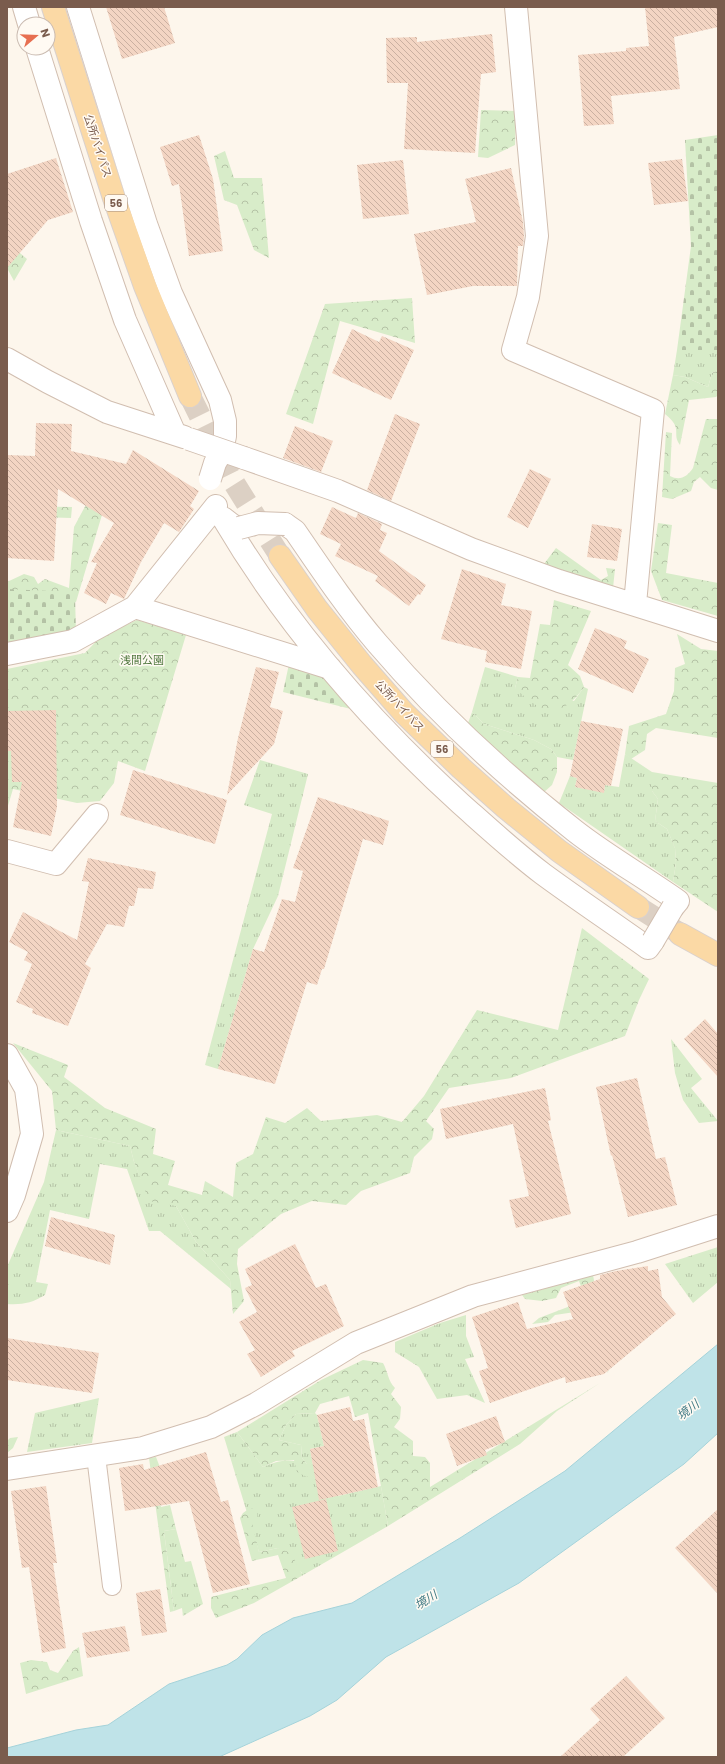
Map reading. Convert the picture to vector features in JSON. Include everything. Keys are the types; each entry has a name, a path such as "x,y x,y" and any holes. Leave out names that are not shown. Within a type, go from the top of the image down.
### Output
{"main road":[{"name":"公所バイパス","path":"53,7 114,198 145,286 190,396"},
{"name":"公所バイパス","path":"280,556 317,609 362,665 404,713 461,768 506,808 558,851 638,907"},
{"path":"680,934 718,955"}],"street":[{"path":"78,7 146,224 171,293 220,400 225,421 225,436 222,450 215,463 210,479 212,491 226,517 293,622 330,668 379,724 440,784 494,833 542,873 648,948 678,901 576,831 484,752 422,693 377,643 335,590 295,531 285,524 258,523 226,517"},
{"path":"516,7 537,236 528,297 513,350 653,410 635,604"},
{"path":"39,56 91,221 125,320 182,436"},
{"path":"7,358 48,382 107,412 182,436 338,491 471,549 559,581 718,631"},
{"path":"7,654 73,641 134,607 226,517"},
{"path":"134,607 330,668"},
{"path":"7,851 56,864 97,815"},
{"path":"7,1055 26,1089 32,1134 14,1195 7,1211"},
{"path":"7,1469 143,1448 211,1427 256,1404 356,1343 473,1296 637,1252 718,1226"}],"lane":[{"path":"96,1456 112,1586"}],"green space":[{"path":"481,110 516,111 515,145 488,158 478,157"},
{"path":"718,135 718,350 677,350 691,246 685,140"},
{"path":"225,151 234,178 262,178 269,258 254,250 237,205 224,200 214,156"},
{"path":"7,242 27,259 14,281 7,268"},
{"path":"412,298 415,343 340,321 313,424 286,414 325,304"},
{"path":"677,350 718,350 718,370 712,373 708,387 685,377 673,375"},
{"path":"718,370 718,395 716,397 689,400 680,445 676,427 671,419 665,414 673,375 685,377 708,387 712,373"},
{"path":"706,419 718,419 718,490 711,488 700,477 694,482 691,491 672,499 662,497 666,432 672,433 670,476 680,478 688,474 693,468"},
{"path":"96,486 110,488 76,602 8,593 7,582 24,574 34,577 38,584 45,579 69,588 74,527"},
{"path":"14,506 72,507 71,518 7,516"},
{"path":"658,523 672,525 666,573 718,583 718,616 662,600 651,571"},
{"path":"556,548 601,580 608,576 606,568 615,569 613,588 544,564"},
{"path":"7,589 71,592 75,595 76,633 7,648"},
{"path":"554,600 591,611 568,665 580,676 584,687 567,705 559,709 551,710 534,704 515,688 518,677 530,678 540,624 550,625"},
{"name":"浅間公園","path":"137,620 186,635 145,771 118,761 114,783 100,801 77,803 13,789 7,809 7,669 85,653 109,628 117,629"},
{"path":"677,634 701,649 718,651 718,738 656,728 647,734 645,750 631,759 625,754 629,726 666,714 674,691 675,668 685,664"},
{"path":"289,664 322,670 355,710 283,692"},
{"path":"485,667 518,677 515,688 574,701 584,687 588,689 573,760 557,757 551,749 534,740 484,724 472,712"},
{"path":"472,712 484,724 534,740 551,749 557,757 557,772 552,785 543,793 502,759 468,723"},
{"path":"625,754 652,772 652,791 658,799 655,821 667,829 675,848 676,863 673,882 559,803 570,776 577,778 575,787 604,792 605,785 619,787"},
{"path":"260,760 308,774 278,896 253,949 218,1069 205,1065 272,814 244,805"},
{"path":"652,772 718,783 718,912 673,882 676,863 675,848 667,829 655,821 658,799 652,791"},
{"path":"582,928 649,979 625,1036 511,1078 449,1088 426,1121 434,1129 432,1139 414,1157 410,1173 361,1191 346,1205 312,1201 281,1214 238,1249 237,1264 244,1301 233,1314 230,1280 196,1242 176,1206 149,1201 134,1162 130,1146 56,1130 52,1091 13,1043 68,1065 64,1077 105,1108 156,1129 153,1154 175,1161 168,1185 202,1195 205,1181 233,1197 236,1163 253,1154 266,1117 285,1123 307,1108 321,1121 377,1115 402,1122 424,1096 477,1010 558,1030"},
{"path":"671,1039 702,1079 691,1088 718,1121 699,1123 683,1100 675,1073"},
{"path":"56,1130 130,1146 134,1162 141,1179 176,1206 196,1242 230,1280 231,1289 160,1231 149,1231 127,1169 100,1164 89,1219 50,1210 36,1282 48,1284 45,1295 27,1303 7,1304 7,1267 44,1182"},
{"path":"718,1247 718,1282 693,1303 665,1264"},
{"path":"593,1275 609,1362 608,1373 595,1309 555,1315 548,1322 532,1324 539,1318 586,1300 579,1281 561,1288 556,1298 542,1301 525,1299 522,1295"},
{"path":"466,1315 466,1336 474,1357 465,1359 485,1403 467,1395 437,1399 419,1367 395,1352 395,1342 440,1323"},
{"path":"363,1360 383,1363 395,1388 391,1394 401,1407 400,1419 394,1427 413,1441 413,1456 425,1457 430,1463 430,1487 600,1383 557,1411 520,1444 388,1526 368,1413 355,1417 349,1396 320,1404 315,1413 296,1414 286,1425 279,1440 301,1445 302,1458 307,1464 311,1474 307,1477 297,1472 294,1460 276,1461 263,1467 237,1432 321,1380"},
{"path":"99,1398 92,1443 27,1452 35,1413"},
{"path":"315,1413 317,1415 324,1446 310,1449 313,1465 338,1496 381,1486 388,1526 298,1578 302,1573 278,1548 259,1552 224,1437 237,1432 263,1467 289,1460 307,1464 302,1458 301,1445 279,1440 286,1425 296,1414"},
{"path":"18,1437 13,1448 7,1453 7,1441 10,1438"},
{"path":"156,1457 166,1483 156,1486 161,1507 170,1505 176,1529 164,1531 174,1611 170,1612 149,1458"},
{"path":"250,1508 257,1510 257,1520 252,1523 259,1552 278,1548 291,1553 302,1574 298,1578 254,1603 216,1618 211,1608 211,1597 286,1578 278,1555 252,1561 240,1518 243,1513"},
{"path":"176,1529 185,1562 191,1561 203,1604 183,1616 182,1608 174,1611 164,1531"},
{"path":"79,1647 83,1676 26,1694 20,1663 31,1660 47,1662 50,1670 58,1673 73,1651"}],"water":[{"name":"境川","path":"718,1344 718,1433 684,1464 519,1583 386,1657 337,1700 310,1716 219,1757 7,1757 7,1748 76,1730 108,1725 169,1684 227,1665 237,1659 262,1635 293,1618 352,1603 460,1538 565,1471"}],"building":[{"path":"106,7 164,7 175,43 122,59"},
{"path":"645,7 718,7 718,27 674,37 680,89 611,96 614,124 584,126 578,55 626,51 626,48 649,46"},
{"path":"492,34 496,72 481,74 475,153 404,149 408,83 387,83 386,38 417,37 417,42"},
{"path":"199,135 213,179 223,251 189,256 179,184 172,186 160,147"},
{"path":"56,158 73,212 48,220 7,268 7,174"},
{"path":"682,159 688,201 654,205 648,163"},
{"path":"403,160 409,214 363,219 357,165"},
{"path":"511,168 523,222 524,236 523,246 518,246 517,286 473,286 427,295 414,234 476,222 465,179"},
{"path":"352,329 379,342 382,336 414,350 391,400 332,373"},
{"path":"395,414 420,424 391,501 367,490"},
{"path":"36,423 72,424 71,451 126,464 133,450 199,491 190,506 194,509 179,532 164,523 141,562 124,599 111,593 106,604 84,593 97,563 91,562 114,523 58,489 54,561 7,558 7,455 35,456"},
{"path":"295,426 333,441 321,472 283,458"},
{"path":"530,469 551,479 528,528 507,517"},
{"path":"332,507 356,518 358,513 382,524 380,530 387,533 379,551 426,585 420,595 418,594 409,606 375,581 378,576 335,556 341,544 320,534"},
{"path":"592,524 622,529 617,561 587,557"},
{"path":"462,569 506,584 501,605 532,611 521,669 485,662 487,651 441,639"},
{"path":"595,628 627,641 624,648 649,659 633,693 578,669"},
{"path":"256,667 279,672 270,707 283,711 274,744 227,795 238,738"},
{"path":"56,710 57,807 51,836 13,827 22,782 12,782 11,751 7,751 7,711"},
{"path":"581,721 623,729 611,786 605,785 604,793 575,787 577,778 570,776"},
{"path":"133,770 227,800 215,844 120,815"},
{"path":"318,797 389,821 383,845 363,839 324,969 322,969 317,985 307,982 275,1084 218,1069 253,949 264,952 282,899 295,902 303,871 293,868"},
{"path":"88,858 156,872 153,889 138,888 134,906 129,906 124,927 107,924 85,964 91,968 68,1026 32,1013 33,1009 16,1002 32,964 24,960 28,952 9,942 23,912 77,940 89,882 82,881"},
{"path":"705,1019 718,1034 718,1077 684,1039"},
{"path":"637,1078 656,1159 665,1157 677,1205 628,1217 612,1155 611,1156 596,1087"},
{"path":"545,1088 551,1120 548,1121 571,1214 516,1228 509,1200 529,1196 513,1124 446,1139 440,1109"},
{"path":"51,1217 115,1235 110,1265 45,1246"},
{"path":"295,1244 316,1288 326,1284 344,1326 292,1351 295,1356 261,1377 247,1354 255,1350 239,1322 257,1312 245,1288 252,1285 245,1269"},
{"path":"648,1266 648,1271 658,1269 662,1297 676,1314 604,1374 566,1383 565,1377 490,1403 479,1371 488,1368 472,1317 518,1302 527,1329 573,1319 563,1292 600,1279 600,1275"},
{"path":"7,1338 99,1353 92,1393 7,1380"},
{"path":"350,1407 353,1421 364,1419 378,1487 319,1500 310,1449 324,1446 317,1415"},
{"path":"496,1416 505,1442 485,1450 487,1455 457,1466 446,1434"},
{"path":"206,1452 221,1502 228,1500 250,1584 213,1593 189,1501 125,1511 119,1468 143,1464 144,1470"},
{"path":"46,1486 57,1563 53,1563 66,1648 42,1653 29,1567 22,1568 11,1491"},
{"path":"326,1499 338,1551 305,1559 292,1507"},
{"path":"718,1509 718,1594 675,1548"},
{"path":"160,1589 167,1632 142,1636 136,1593"},
{"path":"125,1626 130,1651 87,1658 82,1633"},
{"path":"626,1676 665,1718 623,1757 560,1757 600,1720 590,1709"}],"tunnel":[{"path":"190,396 229,475 280,556"},
{"path":"638,907 679,933"}]}
